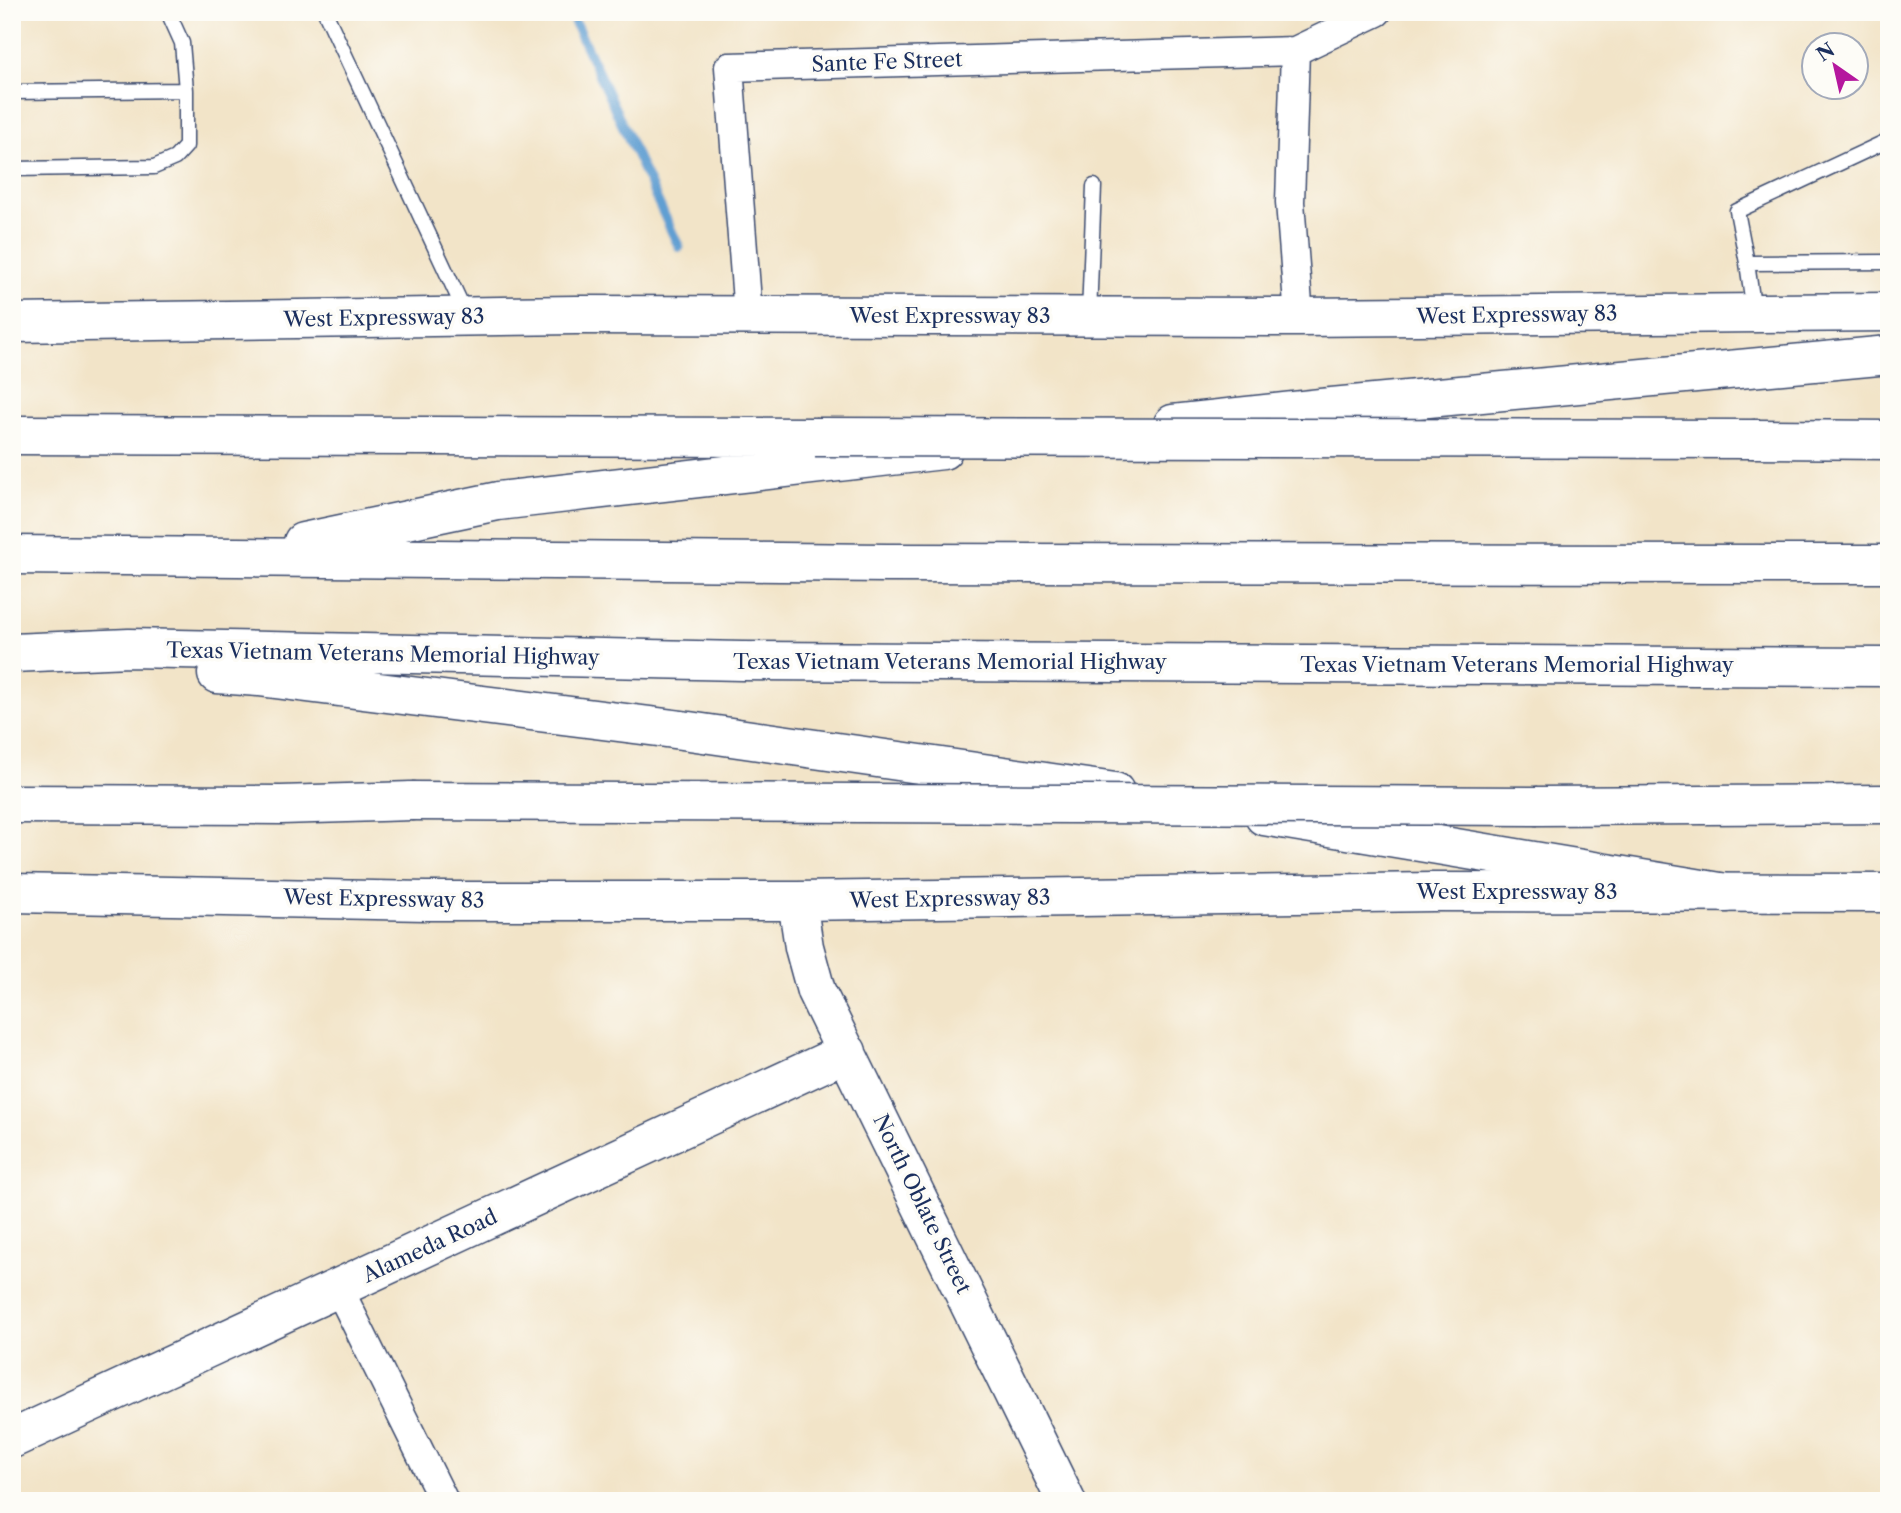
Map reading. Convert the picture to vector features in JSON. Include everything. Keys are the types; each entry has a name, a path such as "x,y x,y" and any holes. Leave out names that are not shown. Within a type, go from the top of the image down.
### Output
{"main road":[{"name":"West Expressway 83","path":"12,324 467,316 1299,317 1889,312"},
{"path":"231,557 498,500 1307,409 1889,355"},
{"path":"12,435 1889,440"},
{"path":"12,555 887,563 1889,564"},
{"name":"Texas Vietnam Veterans Memorial Highway","path":"12,653 129,648 756,661 1889,667"},
{"path":"12,661 259,677 682,730 1110,792 1726,893"},
{"path":"12,804 281,805 412,801 1538,806 1889,804"},
{"name":"West Expressway 83","path":"12,893 426,901 797,901 1433,892 1889,894"},
{"name":"North Oblate Street","path":"797,901 804,947 816,991 1066,1501"},
{"name":"Alameda Road","path":"12,1439 847,1052"}],"street":[{"name":"Sante Fe Street","path":"748,315 729,67 1294,51 1377,12"},
{"path":"1294,51 1290,202 1299,317"},
{"path":"339,1289 444,1501"}],"lane":[{"path":"12,169 155,167 175,158 186,146 186,90 182,43 168,12"},
{"path":"325,12 467,316"},
{"path":"12,92 186,90"},
{"path":"1754,313 1737,211 1889,140"},
{"path":"1089,316 1094,186"},
{"path":"1747,263 1889,262"}],"waterway":[{"path":"570,12 679,247"}]}
